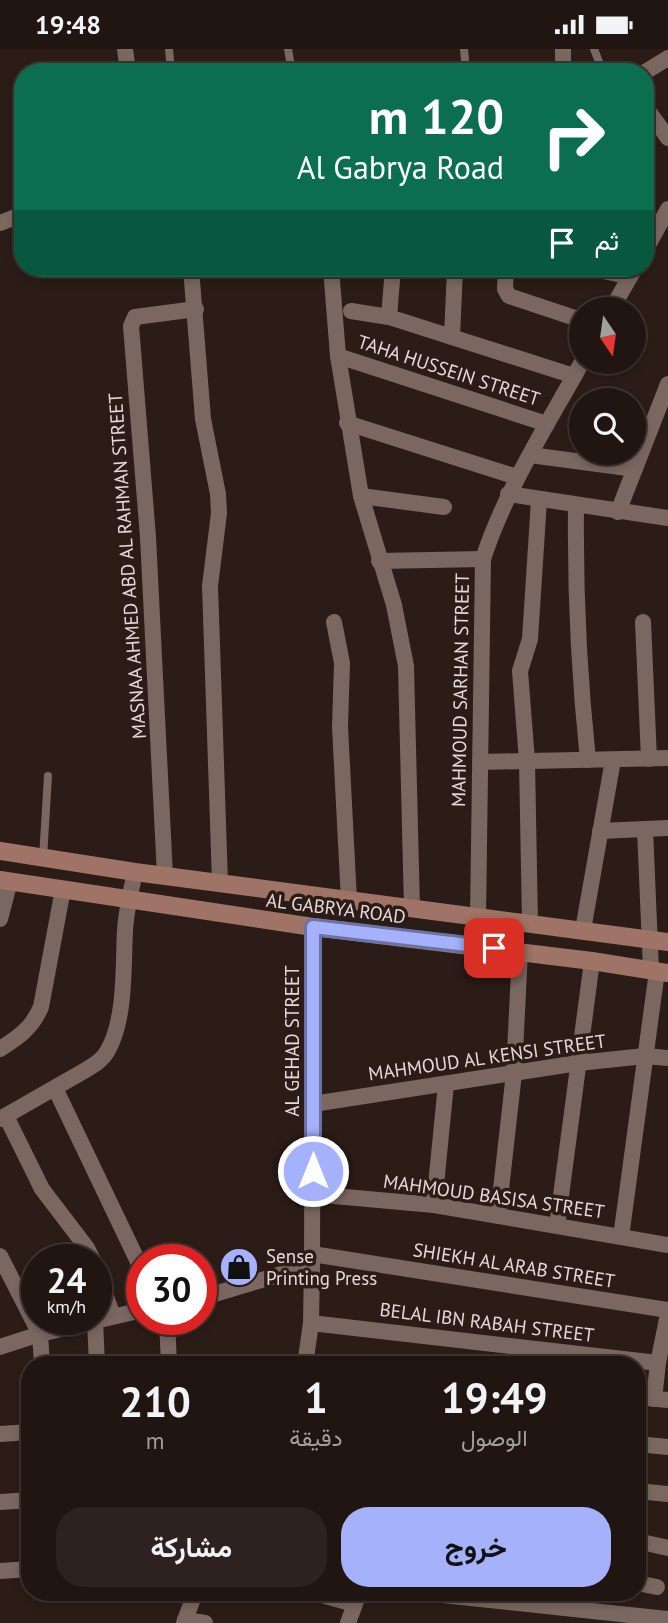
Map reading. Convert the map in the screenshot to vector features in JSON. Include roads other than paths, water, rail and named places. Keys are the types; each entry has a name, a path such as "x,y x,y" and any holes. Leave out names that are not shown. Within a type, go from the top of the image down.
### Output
{"street":[{"path":"654,120 668,138"},
{"path":"654,234 668,209"},
{"path":"192,277 203,419 218,494 219,513 210,586 220,882"},
{"path":"332,277 338,356 361,496 394,605 406,666 412,909"},
{"path":"389,317 392,277"},
{"path":"452,337 455,277"},
{"path":"506,277 505,289 509,296 569,316"},
{"path":"619,297 630,277"},
{"name":"MASNAA AHMED ABD AL RAHMAN STREET","path":"165,876 149,537 131,326 135,317 196,309"},
{"path":"351,311 389,317 452,337 569,367"},
{"name":"TAHA HUSSEIN STREET","path":"338,356 547,424"},
{"name":"MAHMOUD SARHAN STREET","path":"478,917 483,559 508,494 575,375"},
{"path":"618,512 668,384"},
{"path":"348,423 517,477"},
{"path":"530,455 635,469"},
{"path":"508,494 668,519"},
{"path":"361,496 444,507"},
{"path":"530,923 527,761 520,671 530,639 539,500"},
{"path":"576,506 576,615 588,761"},
{"path":"379,561 483,559"},
{"path":"334,622 342,663 340,727 349,900"},
{"path":"643,622 649,759"},
{"path":"480,762 668,758"},
{"path":"583,930 613,760"},
{"path":"600,831 668,828"},
{"path":"621,1237 658,971 659,941 645,829"},
{"name":"AL GABRYA ROAD","path":"0,851 135,872 659,941"},
{"path":"84,1244 42,1189 3,1117 97,1063 107,1051 114,1036 124,981 124,931 135,872"},
{"path":"0,919 5,881"},
{"name":"AL GABRYA ROAD","path":"5,881 313,927 520,951 658,971"},
{"path":"0,1049 24,1033 35,1021 41,1007 63,889"},
{"name":"AL GEHAD STREET","path":"307,1356 311,1322 313,1193 313,927"},
{"path":"498,1216 514,1073 520,951"},
{"path":"557,1226 592,961"},
{"name":"MAHMOUD AL KENSI STREET","path":"313,1104 578,1063 645,1056 668,1058"},
{"path":"434,1205 446,1083"},
{"path":"55,1088 130,1244"},
{"name":"MAHMOUD BASISA STREET","path":"313,1193 434,1205 668,1245"},
{"path":"0,1256 21,1297"},
{"path":"217,1293 312,1260"},
{"name":"SHIEKH AL ARAB STREET","path":"312,1260 668,1312"},
{"path":"661,1399 661,1360 668,1312"},
{"path":"113,1316 126,1313"},
{"name":"BELAL IBN RABAH STREET","path":"311,1322 624,1356"},
{"path":"0,1347 37,1335"},
{"path":"40,1335 41,1356"},
{"path":"96,1335 97,1356"},
{"path":"168,1335 169,1356"},
{"path":"0,1434 21,1433"},
{"path":"646,1445 668,1447"},
{"path":"646,1492 668,1495"},
{"path":"0,1502 21,1501"},
{"path":"646,1543 668,1548"},
{"path":"0,1571 21,1570"},
{"path":"646,1585 657,1587"},
{"path":"192,1601 184,1621 205,1623"},
{"path":"348,1623 356,1601"},
{"path":"496,1601 666,1620"}],"lane":[{"path":"43,858 48,776"}],"place":[{"name":"Sense Printing Press","path":"239,1267"}]}
